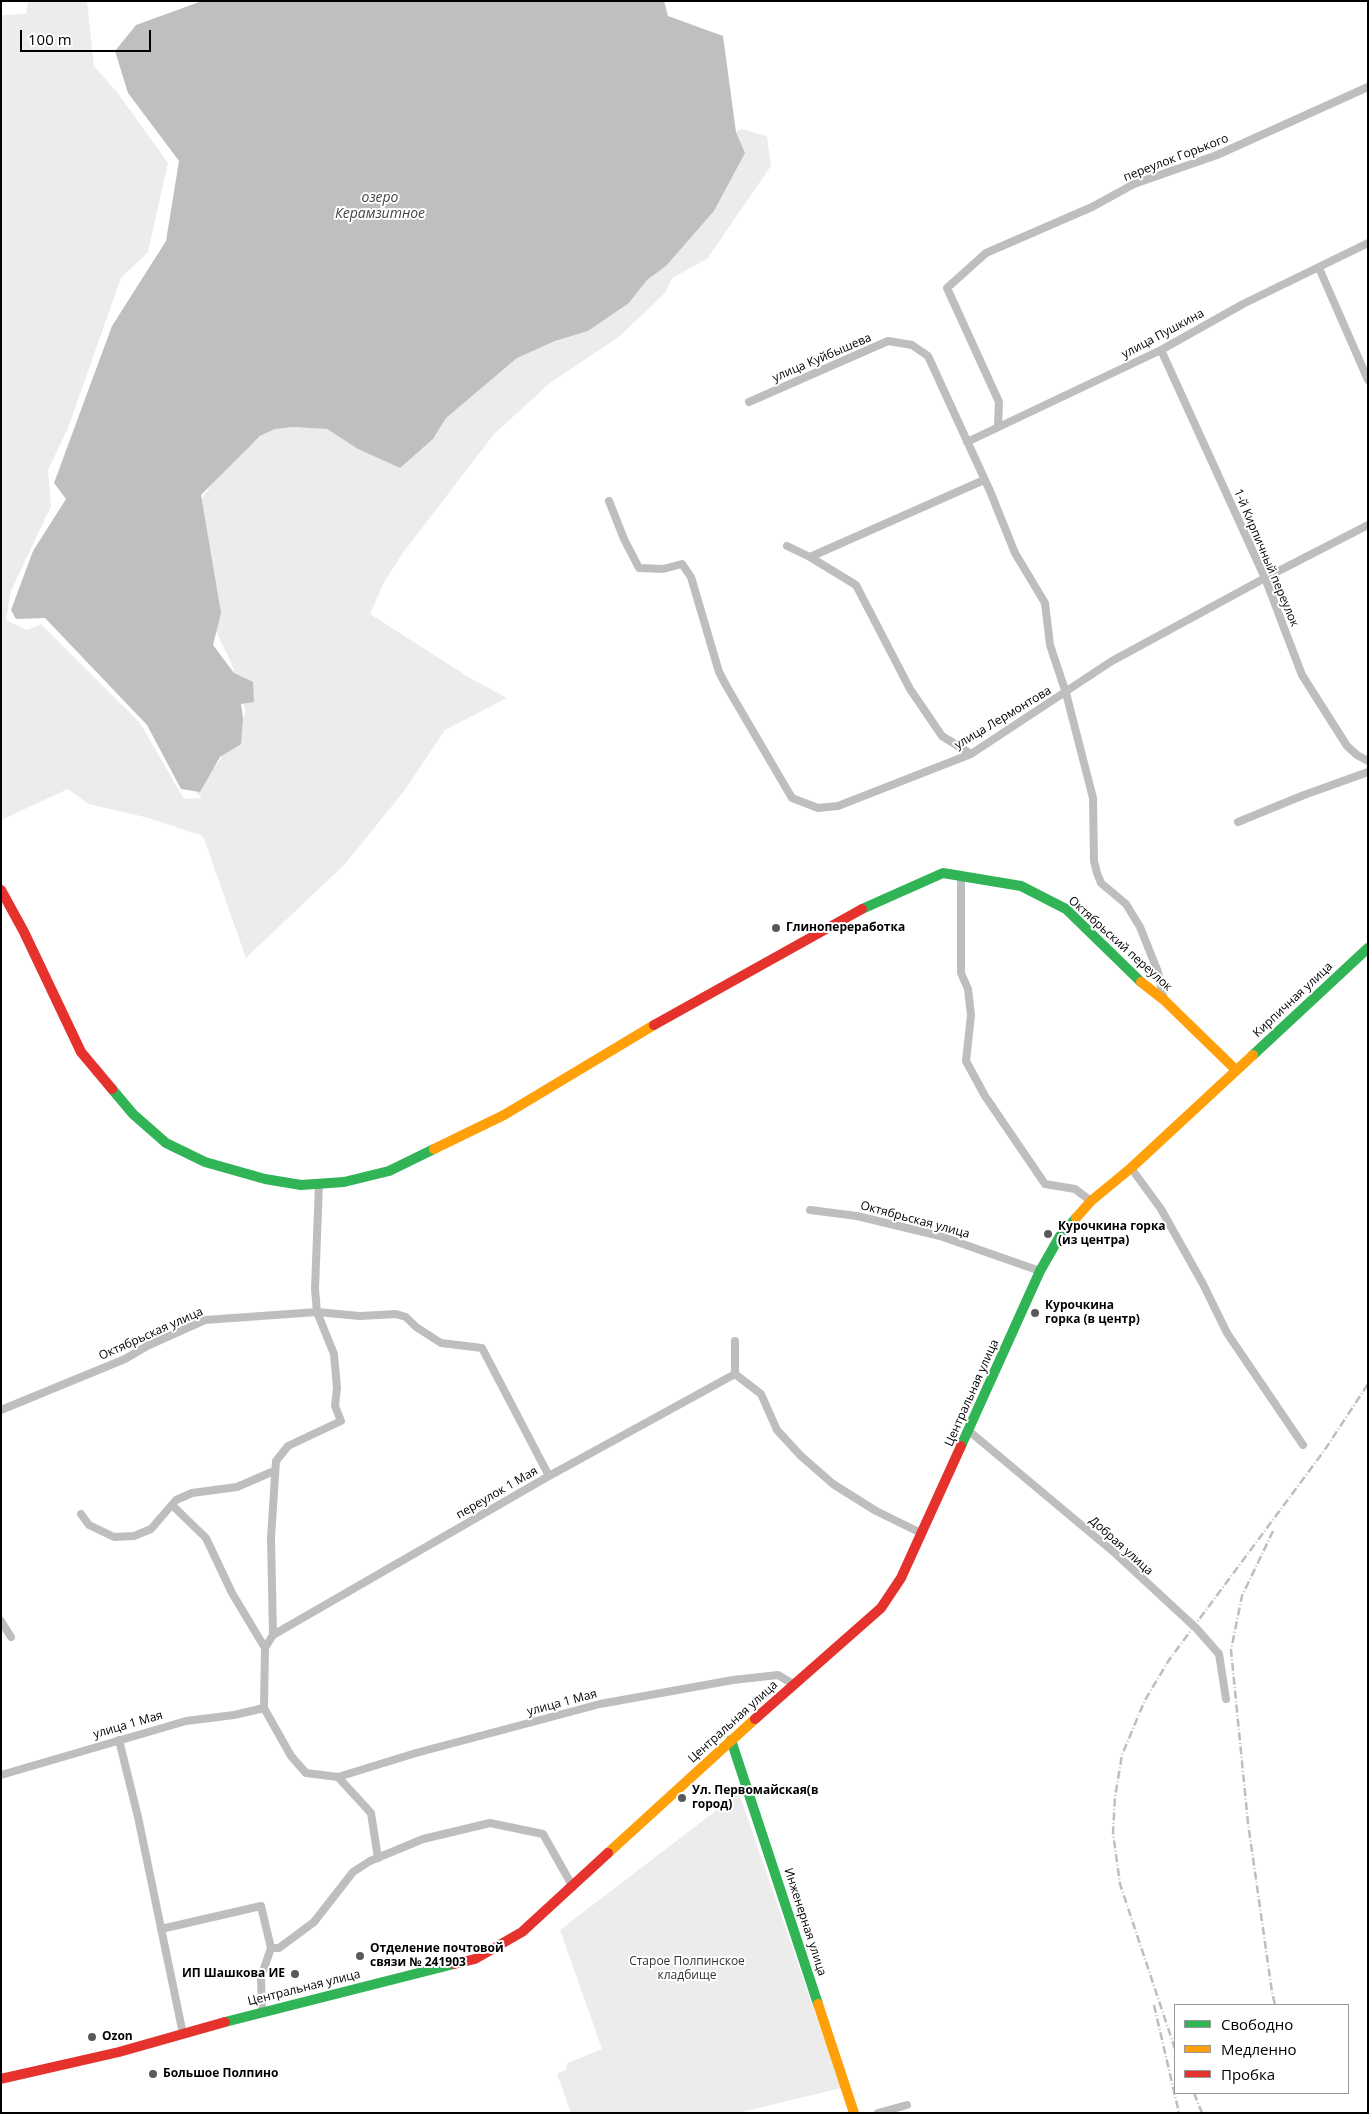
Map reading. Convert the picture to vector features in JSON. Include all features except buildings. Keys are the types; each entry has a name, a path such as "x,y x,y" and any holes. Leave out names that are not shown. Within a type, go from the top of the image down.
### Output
{"street":[{"name":"переулок Горького","path":"998,425 998,402 947,288 986,253 1092,207 1134,184 1217,155 1368,87"},
{"name":"улица Пушкина","path":"967,442 998,425 1161,350 1243,304 1368,243"},
{"path":"1318,268 1368,379"},
{"name":"улица Куйбышева","path":"748,402 888,341 912,345 928,356 1015,554 1045,603 1050,646 1066,693 1093,798 1094,860 1102,883 1126,904 1140,927 1158,972 1164,1000"},
{"name":"1-й Кирпичный переулок","path":"1161,350 1264,578 1302,676 1347,746 1356,755 1368,761"},
{"path":"810,557 984,480"},
{"name":"улица Лермонтова","path":"610,501 624,539 639,568 662,569 682,564 691,577 719,672 727,687 792,798 799,803 818,808 838,806 971,754 1112,662 1264,578 1368,525"},
{"path":"787,546 810,557 856,585 910,689 942,736 971,754"},
{"path":"1238,822 1304,795 1368,772"},
{"name":"Октябрьский переулок","path":"1,890 24,932 81,1052 133,1114 166,1143 205,1162 265,1179 301,1185 344,1182 390,1171 504,1115 673,1014 870,905 943,873 1021,886 1066,909 1137,979 1164,1000 1236,1070"},
{"path":"962,875 961,973 968,989 971,1015 966,1061 985,1096 1045,1184 1075,1189 1091,1201"},
{"name":"Кирпичная улица","path":"1236,1070 1368,948"},
{"name":"Центральная улица","path":"1,2079 119,2052 262,2011 476,1959 522,1932 793,1684 881,1608 901,1578 969,1432 1040,1271 1060,1236 1091,1201 1130,1168 1236,1070"},
{"path":"1130,1168 1161,1210 1204,1284 1227,1333 1254,1378 1302,1445"},
{"path":"319,1184 315,1289 317,1312 334,1354 337,1388 335,1406 341,1421 299,1439 280,1454 274,1471 271,1538 273,1635 265,1648 264,1708 291,1756 306,1773 338,1777 371,1813 378,1858"},
{"name":"Октябрьская улица","path":"810,1210 857,1216 940,1236 1040,1271"},
{"name":"Октябрьская улица","path":"1,1410 125,1359 147,1346 205,1320 317,1312 360,1316 396,1314 406,1317 416,1327 441,1343 482,1348 549,1476"},
{"path":"735,1340 735,1374 761,1394 777,1430 801,1456 833,1484 876,1511 921,1533"},
{"name":"переулок 1 Мая","path":"273,1635 549,1476 735,1374"},
{"name":"Добрая улица","path":"969,1432 1116,1554 1196,1628 1219,1654 1226,1699"},
{"path":"81,1514 89,1525 114,1537 134,1536 151,1529 172,1505 192,1493 237,1487 274,1471"},
{"path":"172,1505 206,1538 232,1593 265,1648"},
{"path":"1,1621 12,1637"},
{"name":"улица 1 Мая","path":"338,1777 416,1753 600,1704 733,1680 778,1674 793,1684"},
{"name":"улица 1 Мая","path":"1,1775 186,1720 234,1715 264,1708"},
{"path":"119,1740 183,2034"},
{"name":"Инженерная улица","path":"731,1740 854,2113"},
{"path":"271,1948 279,1948 314,1922 353,1872 370,1861 423,1840 490,1822 543,1834 573,1887"},
{"path":"161,1929 261,1906 271,1948 261,1977 262,2011"},
{"path":"878,2113 908,2104"}],"green space":[{"path":"28,1 87,1 94,66 117,92 168,163 148,252 121,278 68,428 48,470 51,506 11,591 6,620 27,630 41,624 140,723 184,799 202,798 189,786 215,767 233,741 246,712 232,665 203,603 197,505 222,471 261,436 275,429 293,427 327,429 358,449 400,468 433,439 446,418 517,358 555,341 588,331 629,303 647,280 666,266 714,211 745,153 736,132 741,129 767,136 771,166 707,259 672,278 666,292 620,336 550,383 494,434 402,554 383,584 370,614 470,678 507,698 445,730 404,791 345,864 246,958 203,836 149,818 88,804 68,789 1,820 1,15 26,14"},
{"name":"Старое Полпинское кладбище","path":"739,1793 841,2088 738,2113 571,2113 557,2074 565,2070 568,2063 602,2049 560,1930"}],"water":[{"name":"озеро Керамзитное","path":"202,1 664,1 668,16 723,36 736,132 745,153 714,211 666,266 647,280 629,303 588,331 555,341 517,358 446,418 433,439 400,468 358,449 327,429 293,427 275,429 260,436 201,495 221,613 213,645 234,673 253,682 254,702 241,704 243,718 241,744 220,757 200,792 181,789 147,725 45,618 16,619 11,610 33,551 66,499 54,483 112,326 166,241 179,161 128,93 115,51 136,25"}],"railway":[{"path":"1174,2046 1120,1884 1113,1833 1115,1797 1122,1755 1145,1700 1169,1660 1324,1451 1368,1384"},
{"path":"1273,1531 1242,1596 1231,1650 1248,1823 1275,2004"},
{"path":"1154,2005 1174,2091"},
{"path":"1175,2094 1179,2113"},
{"path":"1194,2094 1202,2113"}],"traffic: fast":[{"path":"862,909 943,873 1021,886 1066,909 1141,982"},
{"path":"1253,1055 1368,948"},
{"path":"112,1089 133,1114 166,1143 205,1162 265,1179 301,1185 344,1182 389,1171 434,1149"},
{"path":"961,1446 1040,1271 1060,1236 1076,1218"},
{"path":"731,1740 818,2004"},
{"path":"225,2022 454,1964"}],"traffic: slow":[{"path":"1141,982 1164,1000 1236,1070"},
{"path":"434,1149 504,1115 654,1025"},
{"path":"1076,1218 1091,1201 1131,1168 1253,1055"},
{"path":"608,1853 755,1719"},
{"path":"818,2004 854,2113"}],"traffic: jam":[{"path":"1,890 24,932 81,1052 112,1089"},
{"path":"654,1025 862,909"},
{"path":"755,1719 881,1608 901,1578 961,1446"},
{"path":"454,1964 475,1959 522,1932 608,1853"},
{"path":"1,2079 119,2052 225,2022"}],"place":[{"name":"Глинопереработка","path":"776,928"},
{"name":"Курочкина горка (из центра)","path":"1048,1234"},
{"name":"Курочкина горка (в центр)","path":"1035,1313"},
{"name":"Ул. Первомайская(в город)","path":"682,1798"},
{"name":"Отделение почтовой связи № 241903","path":"360,1956"},
{"name":"ИП Шашкова ИЕ","path":"295,1974"},
{"name":"Ozon","path":"92,2037"},
{"name":"Большое Полпино","path":"153,2074"}]}
